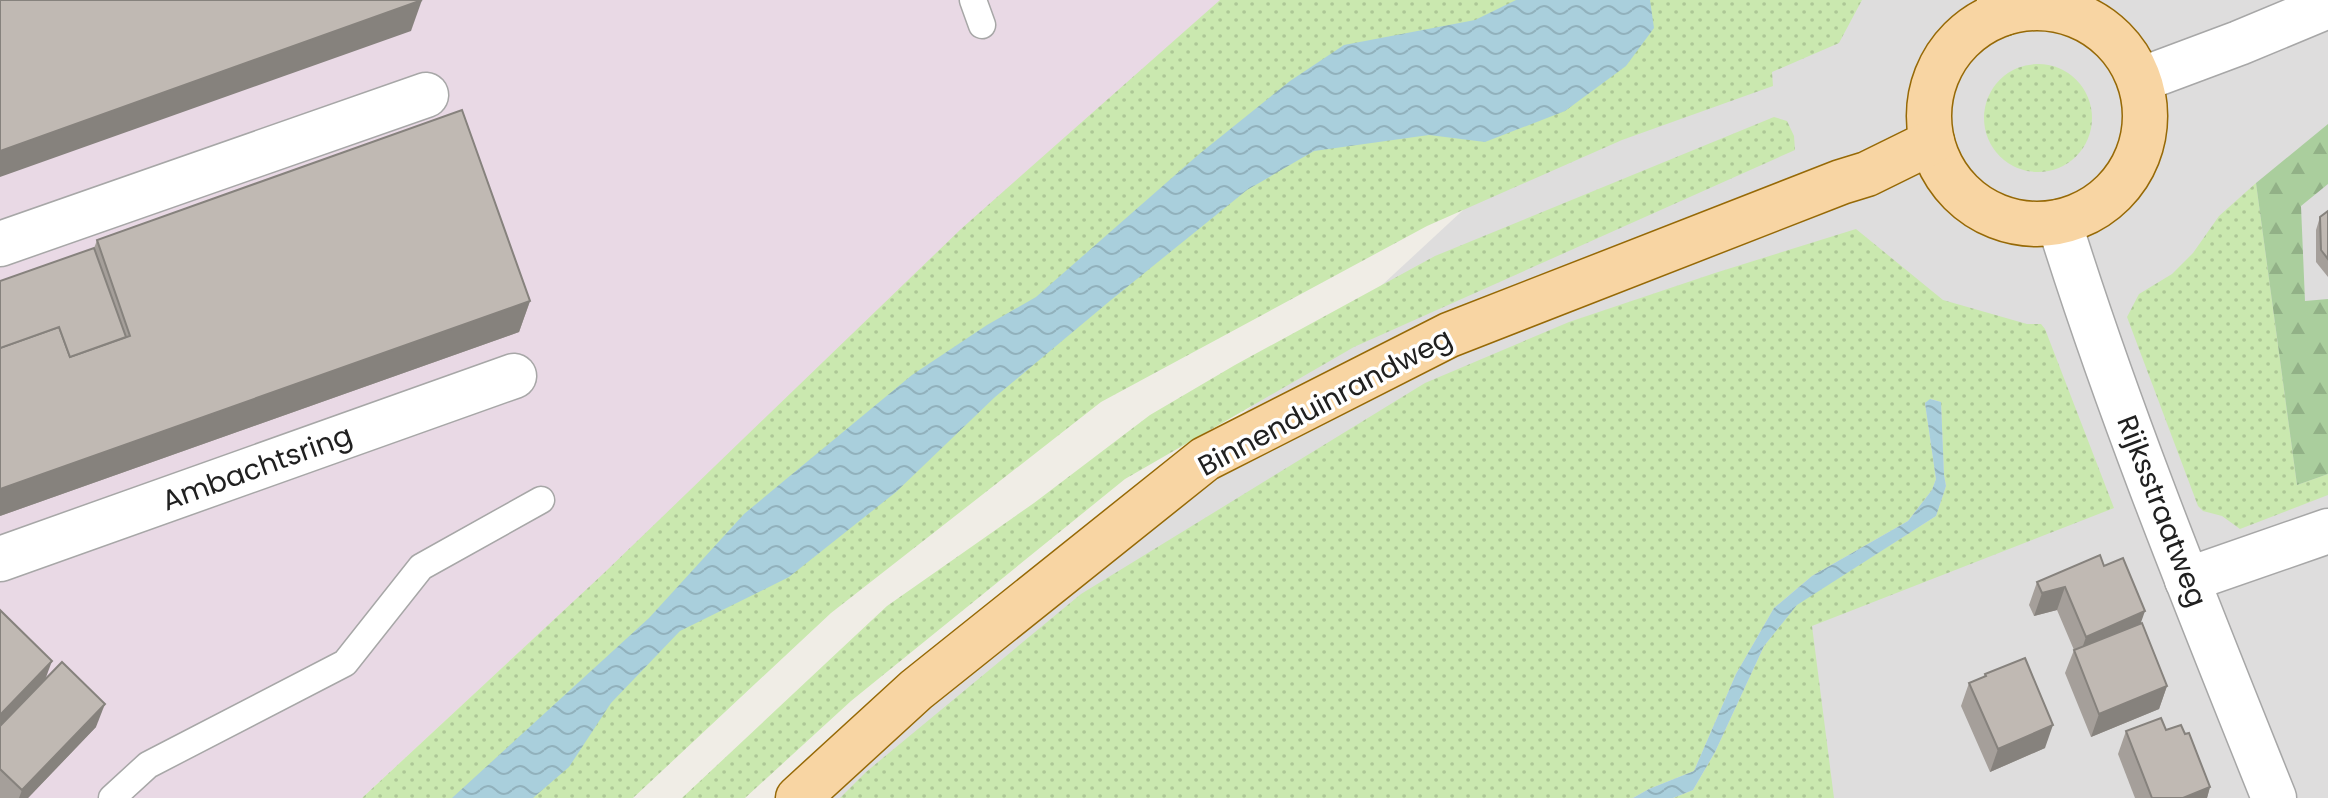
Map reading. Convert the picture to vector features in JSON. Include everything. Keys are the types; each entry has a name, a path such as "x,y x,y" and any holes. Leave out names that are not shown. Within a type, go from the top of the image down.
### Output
{"main road":[{"path":"2001,6 2070,12 2100,28 2124,51 2140,80 2145,103 2145,126 2141,148 2132,169 2118,188 2101,203 2081,215 2059,222 2024,223 1990,213 1970,201 1953,184 1940,164 1932,142 1929,115 1932,89 1943,64 1958,42 2001,6"},
{"name":"Binnenduinrandweg","path":"798,798 916,690 1205,459 1449,335 1867,174 1932,142"}],"street":[{"path":"2140,80 2328,6"},
{"path":"0,244 426,95"},
{"name":"Rijksstraatweg","path":"2059,222 2081,294 2187,580 2274,798"},
{"name":"Ambachtsring","path":"0,559 514,376"},
{"path":"2187,580 2328,531"}],"lane":[{"path":"973,0 982,25"},
{"path":"112,798 148,765 345,663 421,567 541,500"}],"shaded area":[{"path":"0,0 1222,0 362,798 0,798"},
{"path":"1690,0 2328,0 2328,798 828,798"}],"green space":[{"path":"1220,0 1862,0 1839,43 1772,72 1773,86 1622,140 1427,226 1101,402 831,613 633,798 362,798 604,573 961,229"},
{"path":"2038,64 2059,68 2076,80 2088,97 2092,118 2088,139 2076,156 2059,168 2038,172 2017,168 2000,156 1988,139 1984,118 1988,97 2000,80 2017,68"},
{"path":"1774,117 1787,121 1794,136 1795,150 1354,347 1125,479 851,701 745,798 682,798 887,606 1034,503 1150,415 1435,256"},
{"path":"2328,124 2328,184 2301,206 2305,301 2328,299 2328,474 2297,485 2256,183"},
{"path":"2256,183 2297,485 2328,474 2328,495 2240,529 2222,516 2203,511 2198,506 2127,317 2139,294 2172,274 2193,253 2219,216"},
{"path":"1856,229 1943,300 2027,324 2041,324 2114,508 1812,626 1834,798 1673,798 1693,790 1715,752 1764,646 1797,604 1936,516 1946,486 1941,402 1931,399 1925,403 1936,479 1932,490 1908,521 1812,576 1774,608 1736,674 1694,771 1633,798 840,798 866,772 1081,594 1425,383 1569,322"}],"water":[{"path":"1516,0 1650,0 1654,28 1626,66 1565,111 1485,142 1429,135 1314,151 1247,190 995,397 896,492 789,577 680,631 611,703 569,767 533,798 452,798 649,618 744,514 912,375 1036,297 1198,155 1290,81 1344,45 1475,20"},
{"path":"1930,399 1941,402 1946,486 1936,516 1797,605 1764,646 1715,752 1693,790 1673,798 1633,798 1694,771 1736,674 1774,608 1812,576 1908,521 1932,490 1936,479 1925,403"}],"building":[{"path":"0,0 422,0 0,151"},
{"path":"462,110 530,301 0,489 0,348 59,327 70,357 130,336 97,240"},
{"path":"2328,211 2328,259 2321,250 2320,217"},
{"path":"94,248 126,337 70,357 59,327 0,348 0,281"},
{"path":"2100,555 2104,566 2123,558 2145,611 2086,637 2065,587 2042,593 2037,582"},
{"path":"0,610 52,661 0,715"},
{"path":"2142,623 2167,686 2099,714 2074,650"},
{"path":"2025,658 2053,725 1998,749 1969,683"},
{"path":"62,662 105,704 22,790 0,769 0,726"},
{"path":"2161,718 2166,730 2181,725 2185,734 2189,733 2210,787 2183,798 2152,798 2126,731"}]}
